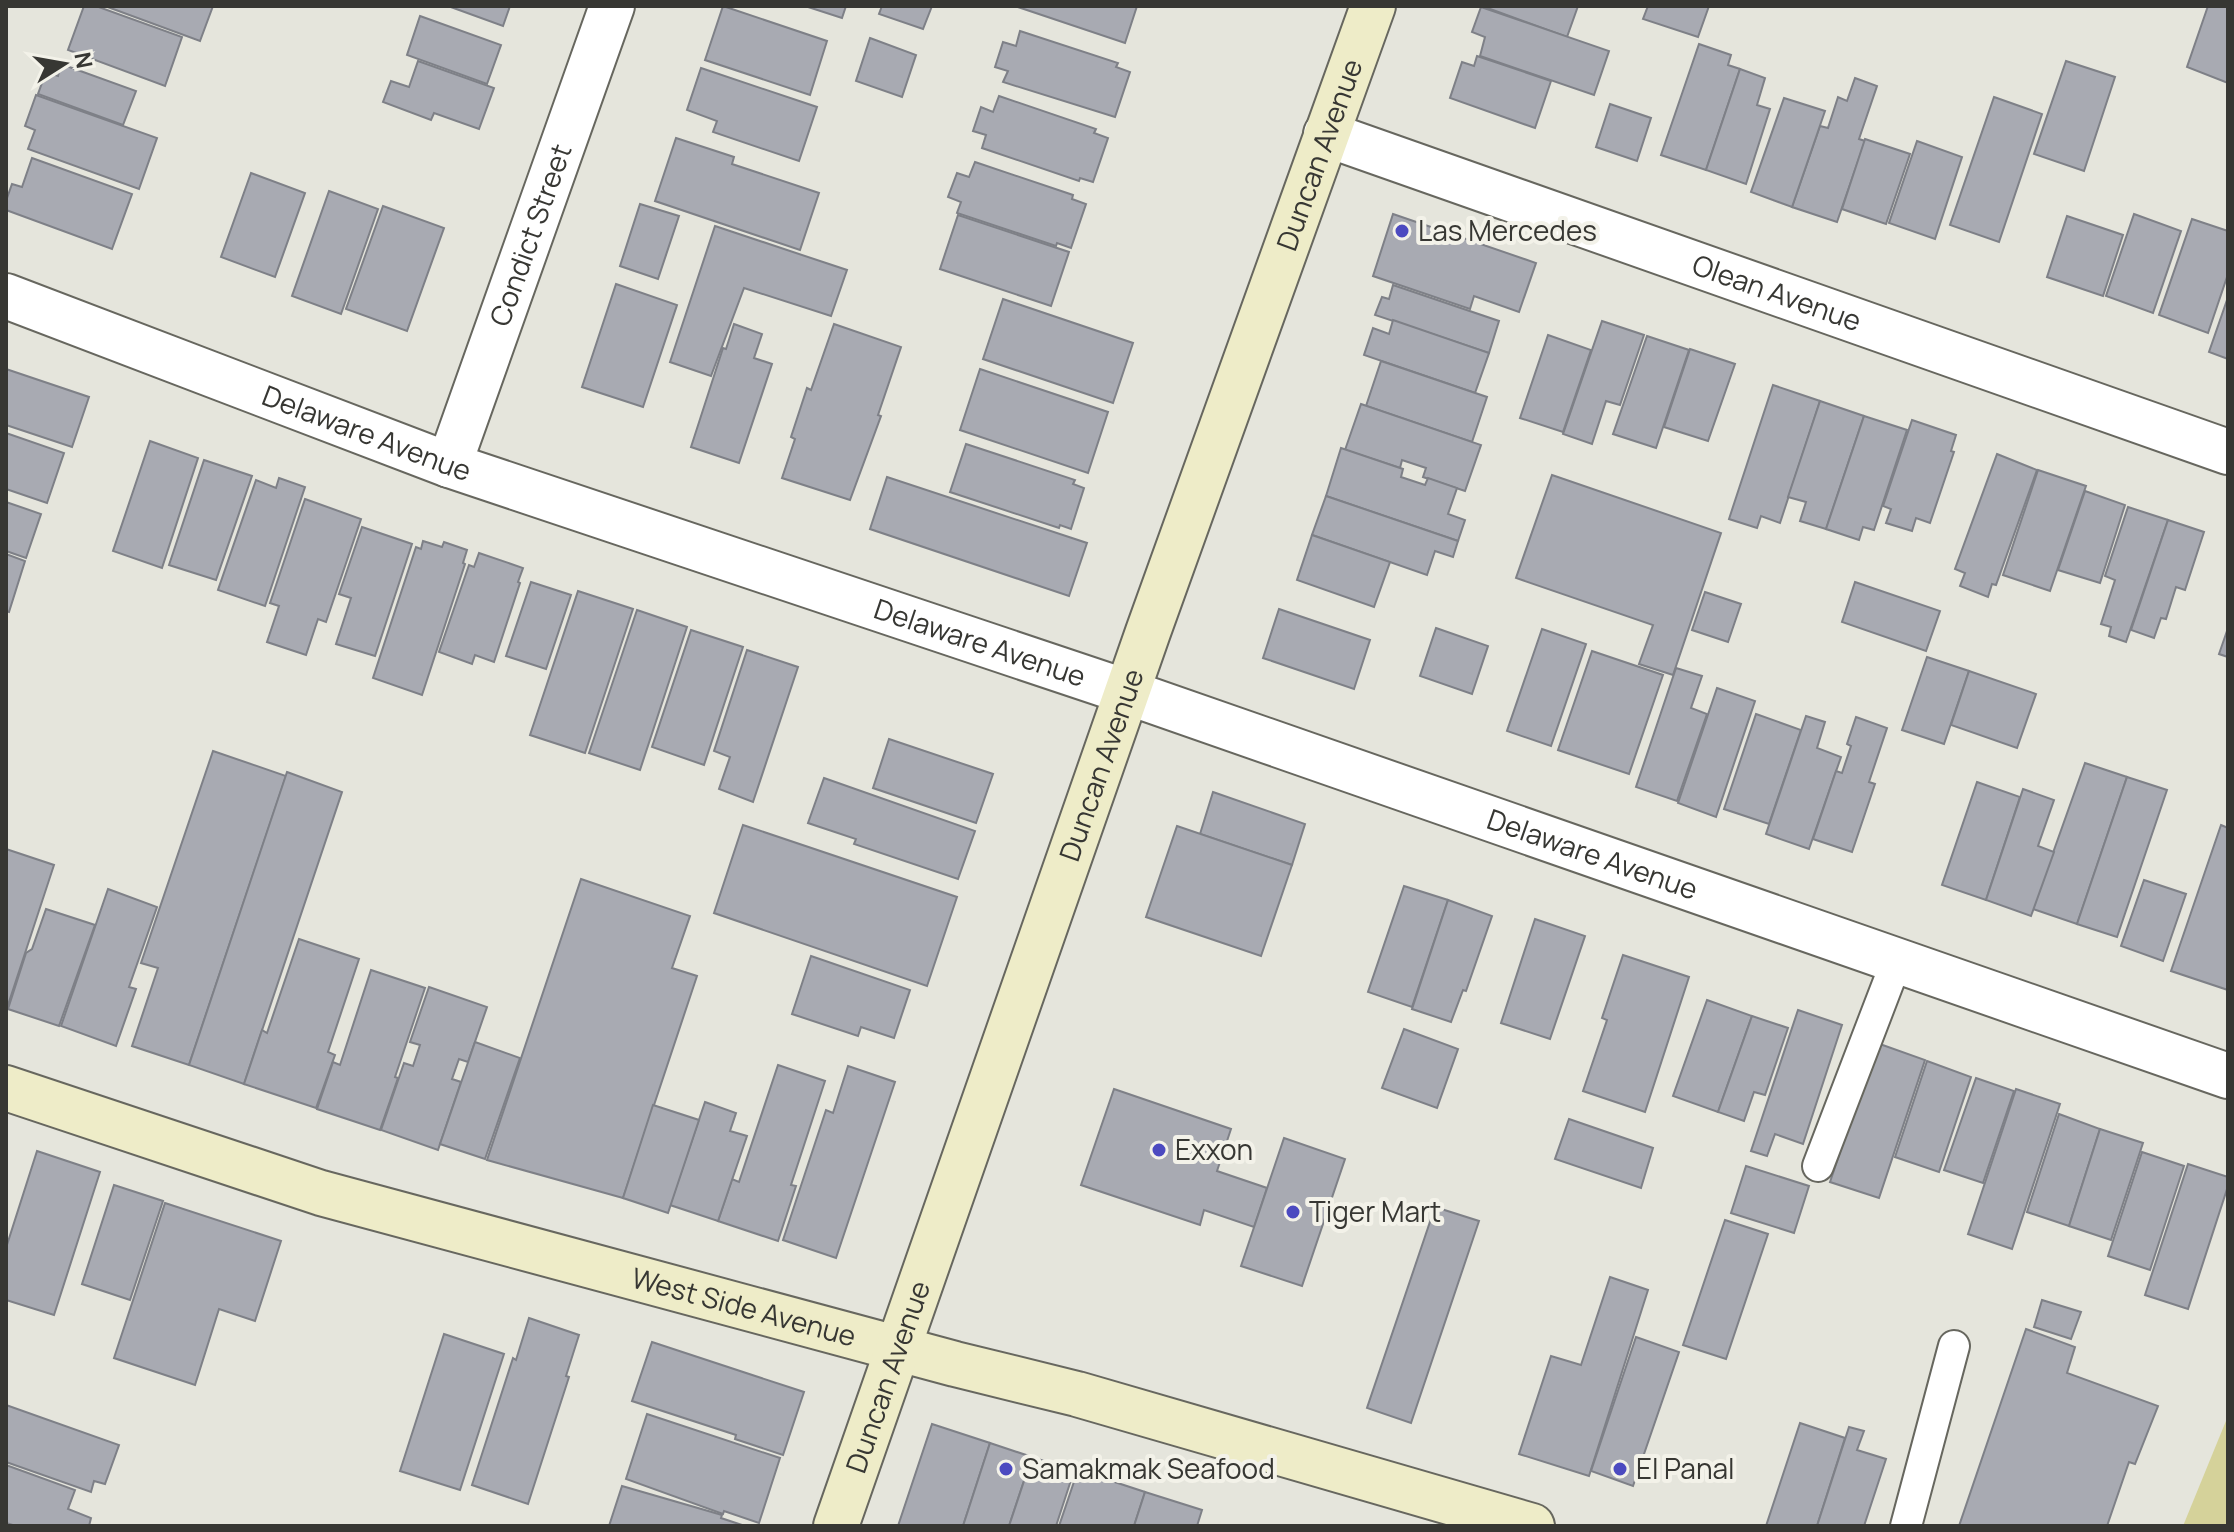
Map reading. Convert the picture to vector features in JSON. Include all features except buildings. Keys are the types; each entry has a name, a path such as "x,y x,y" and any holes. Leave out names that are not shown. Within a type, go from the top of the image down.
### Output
{"main road":[{"name":"Duncan Avenue","path":"836,1526 1127,692 1373,6"},
{"name":"West Side Avenue","path":"6,1088 321,1193 898,1349 1077,1394 1532,1526"}],"street":[{"name":"Condict Street","path":"449,465 612,6"},
{"name":"Olean Avenue","path":"1326,134 2228,452"},
{"name":"Delaware Avenue","path":"6,296 449,465 1127,692 2228,1076"}],"lane":[{"path":"1818,1166 1897,960"},
{"path":"1906,1526 1954,1346"}],"shaded area":[{"path":"2228,1416 2228,1526 2183,1526"}],"place":[{"name":"Las Mercedes","path":"1402,231"},
{"name":"Exxon","path":"1159,1150"},
{"name":"Tiger Mart","path":"1293,1212"},
{"name":"Samakmak Seafood","path":"1006,1469"},
{"name":"El Panal","path":"1620,1469"}]}
